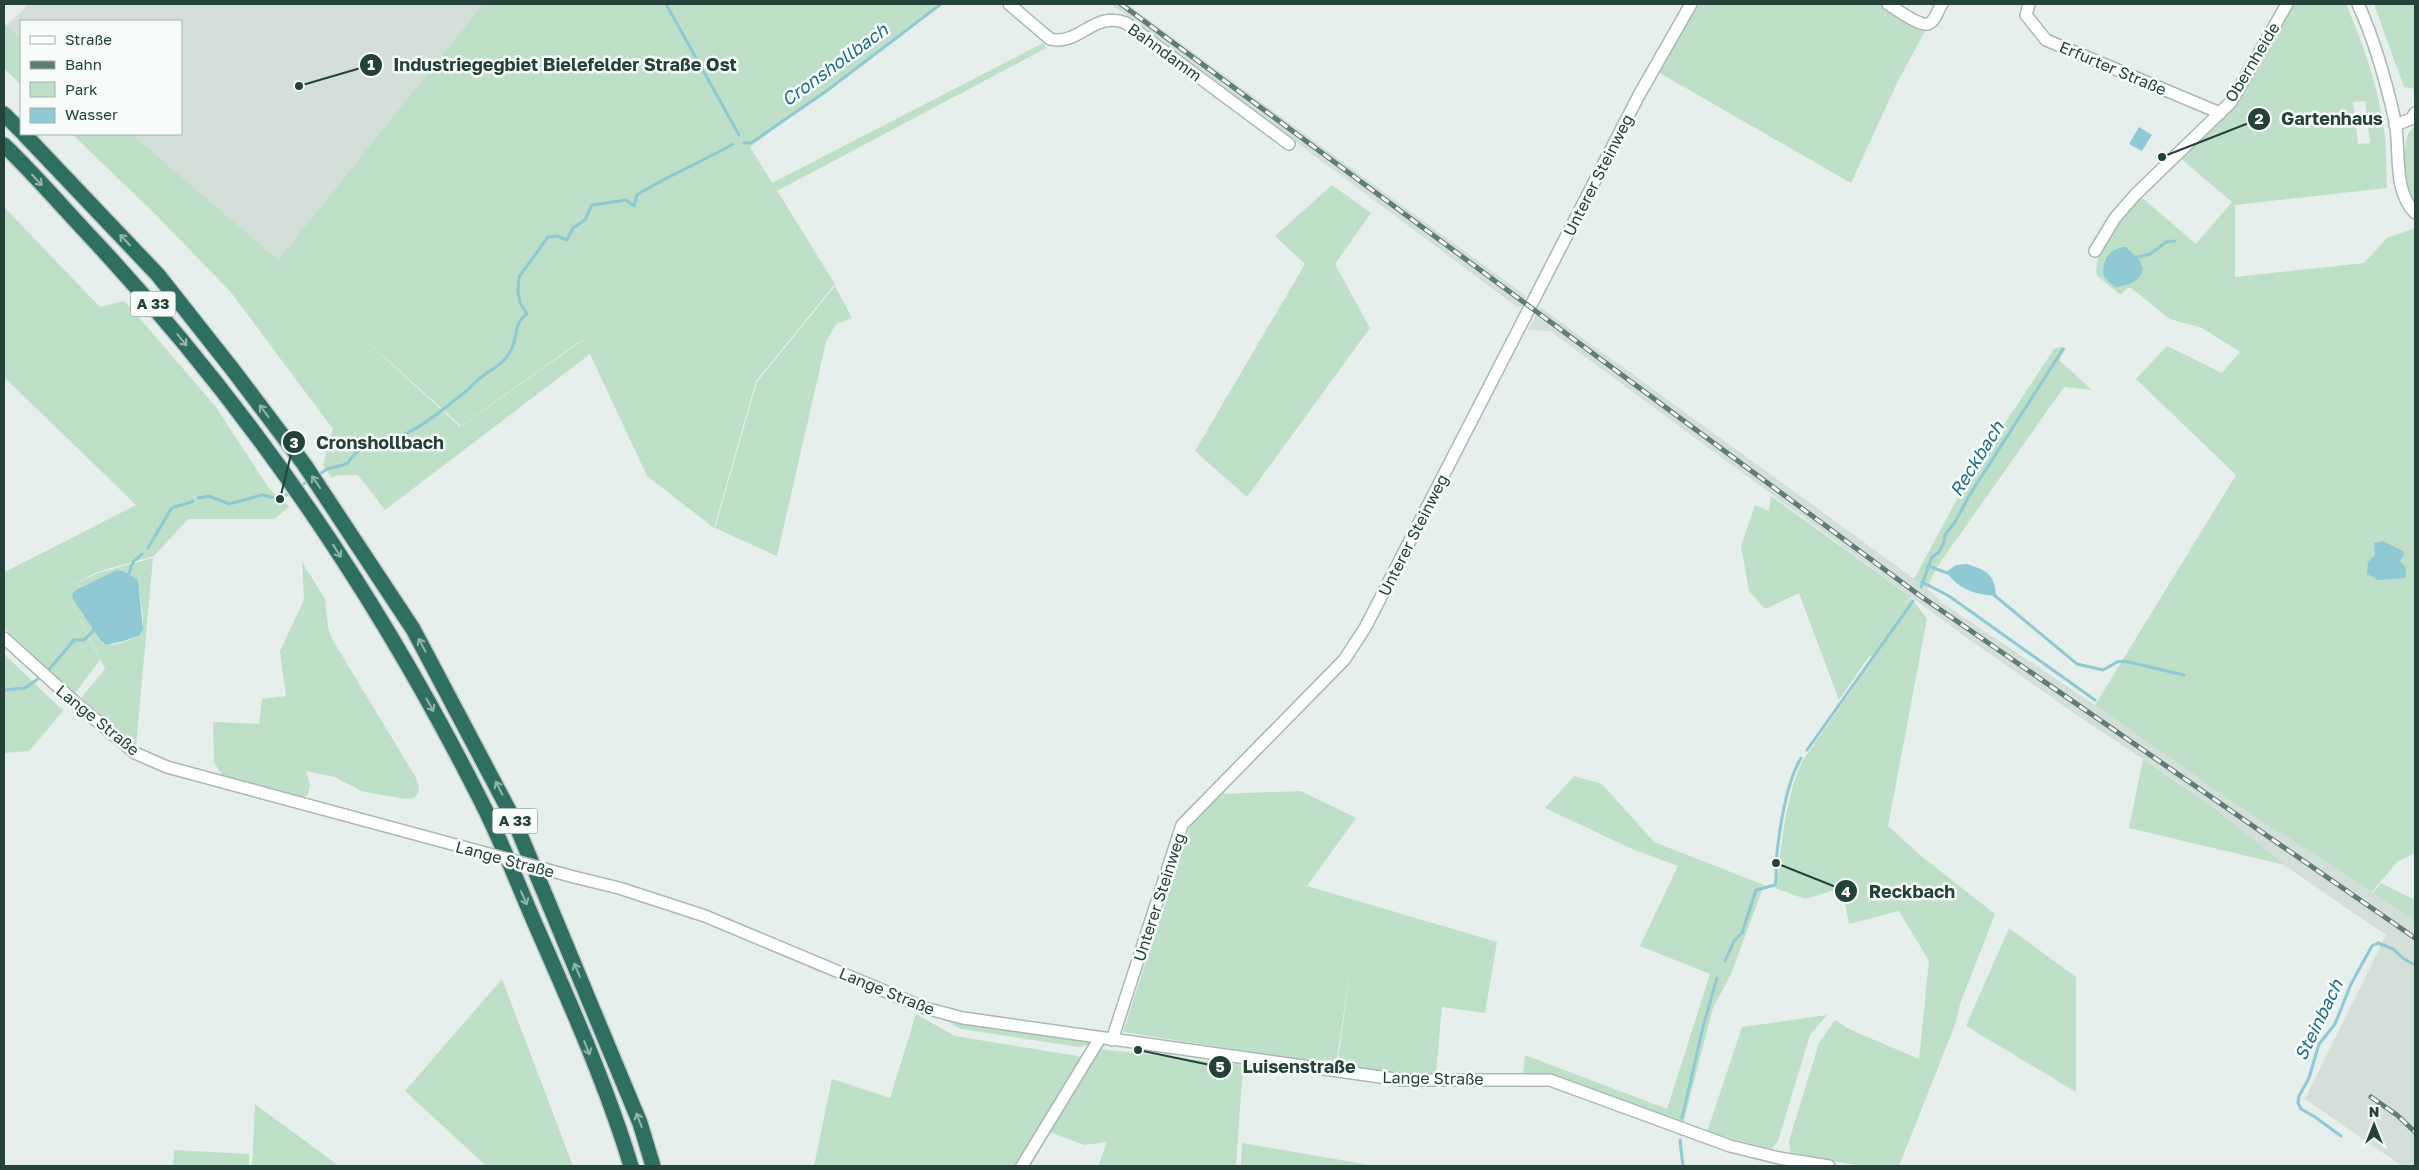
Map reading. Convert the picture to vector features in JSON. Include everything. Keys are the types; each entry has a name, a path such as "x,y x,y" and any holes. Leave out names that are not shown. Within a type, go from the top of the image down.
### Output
{"highway":[{"path":"4,114 20,130"},
{"name":"A 33","path":"25,135 158,275 304,464 413,630 514,820 640,1123 653,1166"},
{"name":"A 33","path":"4,145 147,297 218,385 311,510 397,646 482,804 569,1001 619,1127 631,1166"}],"street":[{"name":"Bahndamm","path":"1009,4 1050,39 1058,41 1066,41 1102,21 1117,19 1289,144"},
{"name":"Unterer Steinweg","path":"1112,1040 1182,825 1344,660 1365,628 1639,95 1691,4"},
{"path":"1888,4 1920,23 1928,24 1933,20 1942,4"},
{"name":"Erfurter Straße","path":"2029,4 2026,15 2046,40 2220,113"},
{"name":"Obernheide","path":"2095,252 2115,218 2135,194 2231,102 2287,4"},
{"path":"2358,4 2376,48 2395,124 2401,186 2404,197 2415,213"},
{"path":"2395,124 2412,119 2415,113"},
{"name":"Lange Straße","path":"4,638 135,753 167,768 619,888 705,916 925,1008 963,1018 1402,1080 1550,1080 1730,1146 1829,1166"},
{"path":"1022,1166 1100,1038"}],"shaded area":[{"path":"29,4 483,4 278,260 133,135 182,135 182,20 20,20 20,37 7,25"},
{"path":"1111,4 1127,4 1526,296 1521,307 1517,307"},
{"path":"1540,307 1927,588 1941,602 2095,705 2228,799 2415,920 2415,1166 2402,1166 2305,1099 2386,935 2265,852 2175,780 2081,718 1956,630 1550,331 1528,330"}],"green space":[{"path":"483,4 941,4 750,147 835,284 756,381 714,528 647,476 583,339 461,426 349,325 460,427 583,340 590,354 385,510 358,475 338,475 332,478 323,465 333,429 230,291 153,212 73,135 133,135 278,260"},
{"path":"1696,4 1879,4 1925,31 1896,85 1851,183 1658,72"},
{"path":"2293,4 2346,4 2365,52 2383,120 2386,144 2387,188 2235,205 2235,277 2364,263 2387,238 2415,228 2415,853 2397,862 2372,892 2228,799 2095,705 2236,475 2136,379 2167,346 2222,373 2240,352 2202,328 2170,319 2131,288 2127,288 2121,295 2097,276 2099,256 2111,233 2140,196 2196,244 2232,202 2180,158 2236,104","holes":["2365,101 2370,143 2358,144 2353,102"]},
{"path":"2374,4 2415,4 2415,89 2404,87"},
{"path":"4,23 20,37 20,84 4,68"},
{"path":"1043,43 1046,48 777,191 772,183"},
{"path":"2415,124 2415,201 2408,189 2404,165 2407,139 2409,132"},
{"path":"1332,185 1371,213 1335,264 1370,328 1247,497 1195,451 1305,264 1275,236"},
{"path":"4,207 100,307 124,301 130,307 216,407 268,487 275,494 279,494 289,507 274,519 188,519 154,556 97,572 71,586 98,573 153,558 136,747 81,698 105,669 66,589 100,660 75,693 4,628 4,571 136,505 4,377","holes":["138,580 143,617 142,633 113,645 103,644 72,596"]},
{"path":"835,286 852,318 836,324 826,342 777,556 715,528 757,382"},
{"path":"2066,348 2059,360 2092,390 2064,387 1937,567 1927,588 1914,579 1966,482 2054,349"},
{"path":"1771,496 1911,597 1894,615 1911,598 1927,619 1888,826 1920,855 1995,914 1960,1004 1956,1022 1899,1166 1862,1166 1791,1154 1789,1141 1819,1043 1835,1020 1851,1030 1919,1059 1929,961 1899,911 1849,924 1842,888 1805,899 1775,888 1787,809 1803,760 1874,658 1870,655 1839,700 1799,593 1765,609 1749,591 1741,546 1755,505 1769,511"},
{"path":"302,562 325,599 328,627 332,639 415,776 419,786 418,793 414,798 405,799 361,791 335,777 306,771 310,785 308,795 299,798 223,776 214,763 213,722 259,724 262,699 286,696 280,651 304,600"},
{"path":"4,654 64,710 29,751 4,753"},
{"path":"2143,759 2207,803 2285,865 2129,828"},
{"path":"1574,776 1602,784 1654,842 1764,885 1731,974 1713,1008 1683,1124 1551,1074 1523,1073 1525,1055 1667,1109 1710,974 1640,946 1678,866 1632,849 1545,808"},
{"path":"1301,791 1356,818 1307,886 1497,942 1485,1013 1442,1007 1436,1074 1405,1076 1337,1068 1351,963 1336,1065 1123,1032 1190,827 1220,794"},
{"path":"2381,883 2415,900 2415,920 2373,893"},
{"path":"2009,928 2076,977 2076,1092 1966,1026"},
{"path":"502,979 573,1166 484,1166 405,1091"},
{"path":"916,1014 955,1036 1084,1057 1018,1166 814,1166 832,1079 890,1098"},
{"path":"934,1014 1091,1041 1091,1044 1079,1047 961,1029"},
{"path":"1827,1015 1810,1035 1778,1141 1771,1149 1707,1132 1742,1027"},
{"path":"1100,1049 1243,1065 1236,1166 1098,1166 1107,1142 1084,1145 1050,1132"},
{"path":"255,1104 335,1163 337,1166 252,1166"},
{"path":"1242,1143 1375,1166 1241,1166"},
{"path":"174,1150 249,1154 249,1166 173,1166"}],"water":[{"path":"2139,127 2152,135 2142,151 2129,144"},
{"path":"2126,247 2140,261 2143,269 2136,280 2124,286 2115,287 2104,277 2103,267 2106,258 2112,251"},
{"path":"2383,541 2403,551 2404,555 2400,561 2406,568 2405,578 2378,580 2367,574 2368,562 2375,555 2374,543"},
{"path":"1967,564 1989,574 1994,583 1996,596 1968,590 1957,583 1946,572 1956,565"},
{"path":"117,570 123,571 138,580 143,629 140,635 106,645 101,641 73,599 72,594 76,590"}],"waterway":[{"path":"666,4 739,135"},
{"name":"Cronshollbach","path":"744,143 751,143 825,92 941,4"},
{"name":"Cronshollbach","path":"318,475 327,469 347,464 353,456 367,446 407,433 423,424 506,358 513,347 519,322 527,314 520,303 518,292 519,277 548,237 557,236 567,240 573,228 585,220 592,205 626,200 634,206 637,195 733,144"},
{"name":"Reckbach","path":"2133,258 2150,254 2166,242 2175,241"},
{"name":"Reckbach","path":"1921,587 1932,557 1939,552 1945,535 2063,349"},
{"name":"Cronshollbach","path":"299,487 310,480"},
{"name":"Cronshollbach","path":"198,498 209,496 229,504 262,495 280,499 291,492"},
{"name":"Cronshollbach","path":"148,548 171,509 193,501"},
{"name":"Cronshollbach","path":"128,576 133,562 142,554"},
{"path":"1928,566 1950,574"},
{"path":"1922,582 1949,596 2095,700"},
{"path":"1994,595 2077,664 2103,670 2117,662 2124,661 2184,675"},
{"name":"Reckbach","path":"1807,750 1913,601"},
{"name":"Cronshollbach","path":"47,672 74,640 84,640 96,628"},
{"name":"Cronshollbach","path":"4,690 25,688 42,676"},
{"name":"Reckbach","path":"1725,961 1734,941 1742,933 1756,890 1775,885 1777,850 1784,808 1791,781 1801,758"},
{"name":"Steinbach","path":"2341,1136 2301,1109 2298,1103 2299,1096 2309,1078 2319,1044 2335,1024 2351,984 2372,946 2378,943 2393,949 2404,959 2415,965"},
{"name":"Reckbach","path":"1682,1118 1703,1027 1717,978"},
{"name":"Reckbach","path":"1680,1140 1683,1166"}],"railway":[{"path":"1121,4 1919,595 2415,938"},
{"path":"2371,1097 2397,1115 2415,1132"}],"place":[{"name":"Industriegegbiet Bielefelder Straße Ost","path":"299,86"},
{"name":"Gartenhaus","path":"2162,157"},
{"name":"Cronshollbach","path":"280,499"},
{"name":"Reckbach","path":"1776,863"},
{"name":"Luisenstraße","path":"1138,1050"}]}
